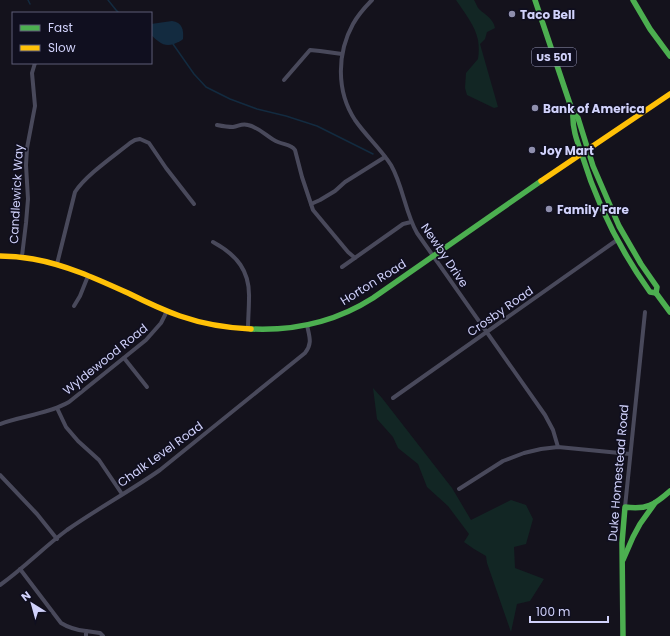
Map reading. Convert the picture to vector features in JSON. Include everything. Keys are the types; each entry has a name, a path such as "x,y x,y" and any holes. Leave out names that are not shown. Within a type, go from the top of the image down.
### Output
{"main road":[{"name":"US 501","path":"535,0 573,113 572,121 586,169 606,218 629,261 650,292 656,293 670,312"},
{"path":"633,0 650,29 670,56"},
{"name":"Horton Road","path":"0,256 22,256 57,264 167,311 191,320 213,325 248,329 307,325 334,318 373,298 581,153 670,94"},
{"name":"US 501","path":"573,113 578,118 600,183 619,226 641,264 657,287 656,293"},
{"path":"625,507 644,508 656,502 670,491"},
{"path":"622,562 640,524 656,502"},
{"name":"Duke Homestead Road","path":"623,636 622,562 625,507"}],"street":[{"name":"Newby Drive","path":"372,0 362,10 353,24 346,37 342,54 340,70 341,80 351,114 391,165 397,177 417,233 549,421 558,447"},
{"path":"284,80 310,50 342,54"},
{"name":"Candlewick Way","path":"22,256 28,199 26,148 36,106 32,72 35,64"},
{"path":"217,126 232,127 240,124 249,125 257,128 277,142 293,148 295,150 314,213 355,258"},
{"path":"57,264 75,192 78,187 91,174 135,140 149,142 166,168 194,204"},
{"path":"311,204 335,191 345,182 385,157"},
{"path":"342,267 396,228 403,224 412,222"},
{"name":"Crosby Road","path":"393,398 617,240"},
{"path":"213,242 232,254 246,275 249,285 248,329"},
{"path":"74,306 80,296 88,276"},
{"name":"Wyldewood Road","path":"0,424 57,408 69,402 146,340 156,330 167,311"},
{"name":"Duke Homestead Road","path":"625,507 646,312"},
{"name":"Chalk Level Road","path":"0,584 66,531 160,470 305,353 310,346 307,325"},
{"path":"124,358 147,387"},
{"path":"57,408 66,427 78,441 99,460 122,494"},
{"path":"459,489 502,462 524,453 540,449 558,447 630,454"},
{"path":"0,476 37,514 56,539"},
{"path":"20,569 61,623 67,627 86,634 100,633 103,636"}],"green space":[{"path":"456,0 474,0 478,8 491,19 494,25 495,28 487,32 485,39 480,44 498,107 494,108 467,95 465,88 466,73 478,59 478,42 477,34 472,24"},
{"path":"373,388 452,488 471,520 511,500 526,505 533,519 526,544 514,547 515,568 544,579 530,601 517,604 511,632 487,563 486,556 464,542 469,534 448,506 427,487 418,464 398,448 393,437 377,419"}],"water":[{"path":"172,21 178,23 183,30 183,39 170,45 159,42 152,36 152,24"}],"waterway":[{"path":"28,0 30,4"},
{"path":"108,0 118,12"},
{"path":"173,44 194,74 206,87 230,99 257,109 317,126 373,154"}],"traffic: fast":[{"path":"535,0 573,113 575,134 602,209 619,243 639,276 650,292 656,293"},
{"path":"633,0 650,29 670,56"},
{"path":"573,113 578,118 593,166 619,226 641,264 657,287 656,293 670,312"},
{"path":"251,329 283,328 315,323 345,313 359,306 373,298 541,181"},
{"path":"623,636 622,543 625,507 645,507 655,503 670,491"},
{"path":"623,560 640,524 655,503"}],"traffic: slow":[{"path":"541,181 670,94"},
{"path":"0,256 33,259 58,265 107,283 161,309 189,319 233,328 251,329"}],"place":[{"name":"Taco Bell","path":"512,14"},
{"name":"Bank of America","path":"535,108"},
{"name":"Joy Mart","path":"532,150"},
{"name":"Family Fare","path":"549,209"}]}
